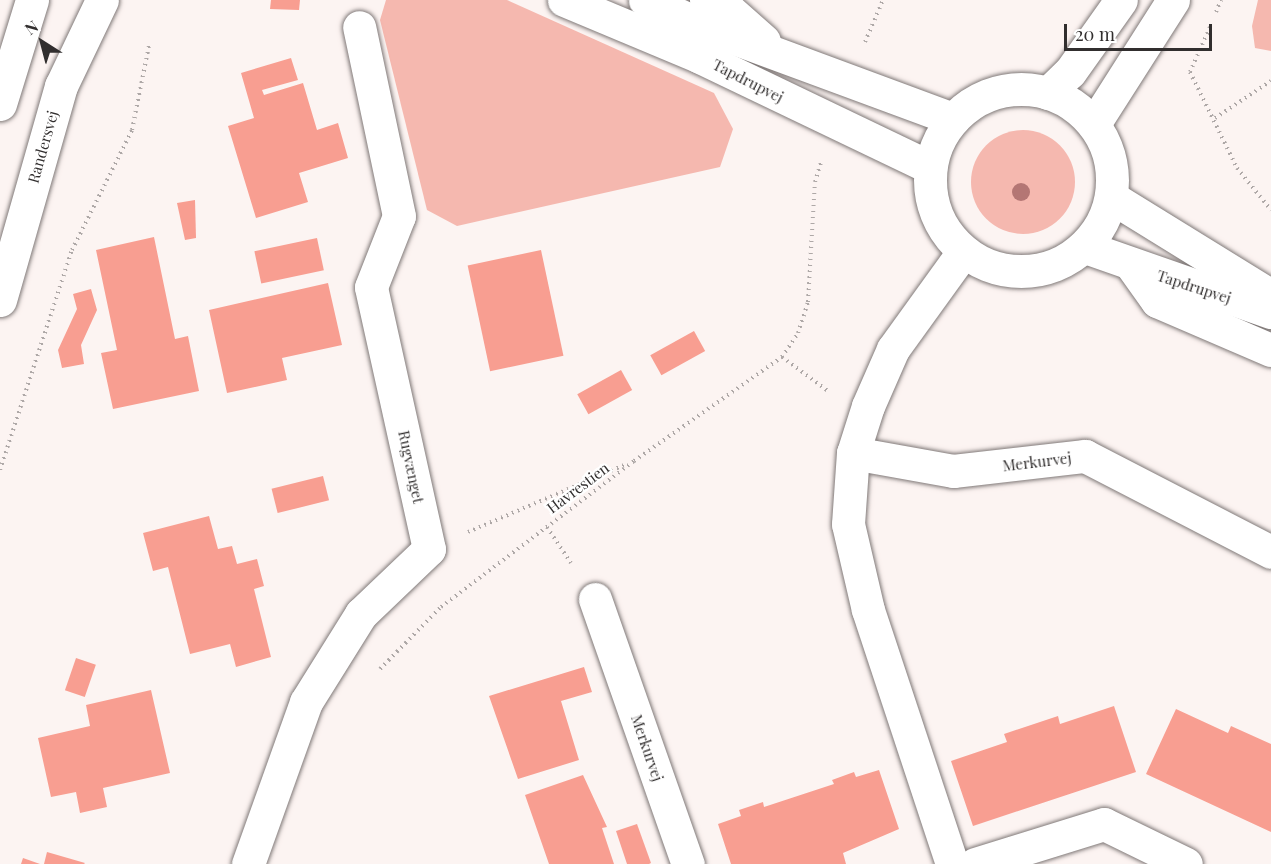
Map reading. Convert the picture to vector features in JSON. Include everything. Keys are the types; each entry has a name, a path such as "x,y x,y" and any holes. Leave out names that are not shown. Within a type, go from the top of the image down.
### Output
{"street":[{"path":"0,104 32,0"},
{"name":"Randersvej","path":"0,300 61,86 102,0"},
{"name":"Tapdrupvej","path":"564,0 700,57 832,123 930,167"},
{"name":"Tapdrupvej","path":"645,0 781,56 953,119"},
{"path":"706,0 728,9 781,56"},
{"path":"1048,93 1070,72 1121,0"},
{"path":"1094,124 1173,0"},
{"name":"Rugvænget","path":"360,27 399,216 371,288 429,549"},
{"path":"1022,88 1048,93 1073,104 1094,124 1110,159 1111,197 1101,224 1085,247 1063,262 1038,271 1011,272 986,266 963,252 936,214 930,167 938,141 953,119 973,102 997,92 1022,88"},
{"name":"Tapdrupvej","path":"1111,197 1271,296"},
{"name":"Tapdrupvej","path":"1085,247 1132,267 1271,312"},
{"path":"952,864 868,610 848,524 852,453 868,406 893,349 963,252"},
{"path":"1132,267 1156,301 1271,350"},
{"name":"Merkurvej","path":"852,453 953,471 1085,456 1271,552"},
{"path":"248,864 306,702 361,614 429,549"},
{"name":"Merkurvej","path":"595,599 688,864"},
{"path":"975,864 1104,824 1186,864"}],"path":[{"path":"1221,0 1190,72 1215,118 1236,168 1271,210"},
{"path":"0,471 72,250 132,129 149,46"},
{"path":"1215,118 1271,81"},
{"name":"Havrestien","path":"377,672 441,607 634,461 782,357 798,333 808,302 815,182 832,123"},
{"path":"782,357 843,401 868,406"},
{"path":"429,549 634,461"}],"shaded area":[{"path":"386,0 507,0 714,93 733,129 720,167 457,226 427,210 380,20"},
{"path":"1258,0 1271,0 1271,51 1255,48 1252,26"},
{"path":"1023,130 1043,134 1060,145 1071,162 1075,182 1071,202 1060,219 1043,230 1023,234 1003,230 986,219 975,202 971,182 975,162 986,145 1003,134"}],"building":[{"path":"271,0 300,0 299,10 270,9"},
{"path":"291,58 298,80 262,90 264,95 303,83 317,130 338,123 348,158 299,173 308,202 256,218 228,126 254,118 241,73"},
{"path":"195,200 196,238 185,240 177,203"},
{"path":"154,237 175,339 188,336 199,391 113,409 101,353 117,350 96,250"},
{"path":"317,238 324,270 261,284 254,251"},
{"path":"541,250 563,356 490,371 468,266"},
{"path":"328,283 342,345 282,358 287,380 227,393 209,310"},
{"path":"91,289 97,310 81,345 84,364 62,368 58,350 77,309 73,294"},
{"path":"694,331 705,351 661,375 650,355"},
{"path":"621,370 632,390 588,414 577,394"},
{"path":"323,476 329,500 278,513 272,489"},
{"path":"209,516 218,549 232,546 237,564 257,559 264,586 254,589 271,657 236,667 230,644 190,654 168,567 153,571 143,533"},
{"path":"76,658 96,665 85,697 65,690"},
{"path":"584,667 592,692 561,701 579,760 518,779 489,696"},
{"path":"151,690 170,773 103,788 107,807 80,813 76,792 51,797 38,738 90,726 86,705"},
{"path":"1114,706 1136,772 973,826 951,761 1007,742 1004,734 1058,716 1060,724"},
{"path":"1176,709 1228,733 1231,726 1271,744 1271,832 1146,774"},
{"path":"879,770 899,829 843,853 846,864 731,864 718,824 741,816 739,810 763,802 764,807 834,784 832,780 854,772 856,777"},
{"path":"583,775 607,827 602,828 614,864 549,864 525,795"},
{"path":"637,824 651,863 649,864 627,864 616,831"},
{"path":"47,852 85,863 44,864"},
{"path":"23,858 40,864 21,864"}]}
